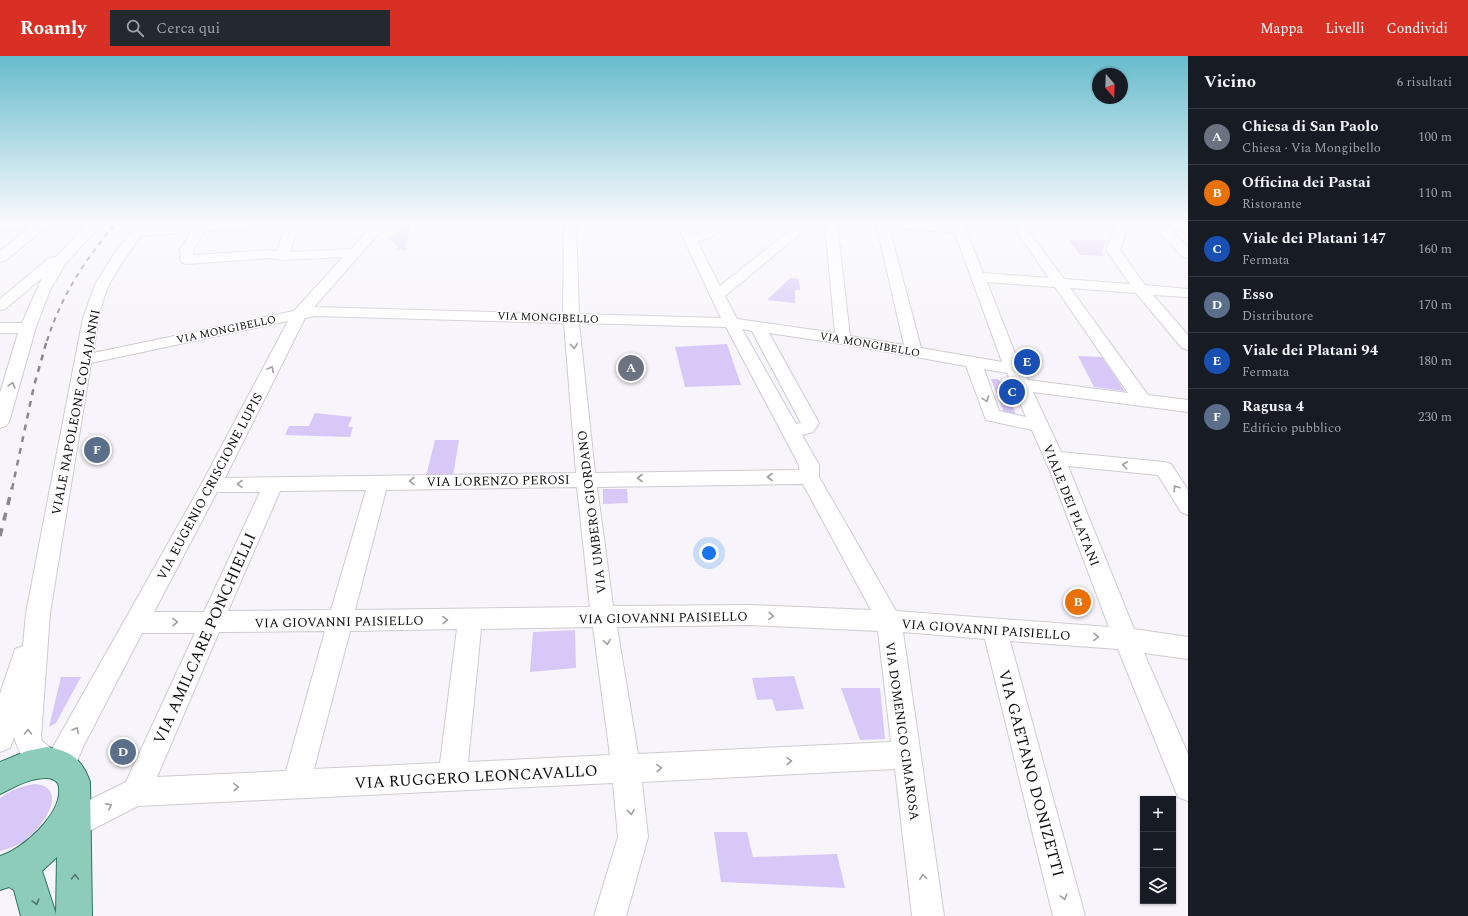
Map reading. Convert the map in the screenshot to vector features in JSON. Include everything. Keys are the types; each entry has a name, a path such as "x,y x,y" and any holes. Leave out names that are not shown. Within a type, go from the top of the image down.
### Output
{"main road":[{"path":"0,778 32,764 54,764 69,771 73,779 75,789 68,819 74,916"},
{"path":"4,872 29,859 44,847 68,819"},
{"path":"4,872 28,879 39,916"}],"street":[{"path":"3,302 50,263"},
{"path":"0,421 18,366 28,328 41,294 53,272 60,263"},
{"name":"VIALE NAPOLEONE COLAJANNI","path":"54,764 32,750 27,736 38,613 91,318 102,286 117,263"},
{"name":"VIA EUGENIO CRISCIONE LUPIS","path":"54,764 68,747 136,623 211,484 300,313 346,263"},
{"name":"VIA UMBERO GIORDANO","path":"570,263 571,318 586,479 603,618 626,769 633,837 610,916"},
{"name":"VIA DOMENICO CIMAROSA","path":"701,263 731,323 810,465 809,477 889,621 928,916"},
{"path":"717,295 757,263"},
{"path":"834,263 843,339"},
{"path":"892,263 914,352"},
{"name":"VIALE DEI PLATANI","path":"974,263 1017,377 1053,458 1188,787"},
{"path":"1045,263 1143,401"},
{"path":"1122,263 1141,290 1188,345"},
{"path":"979,277 1188,293"},
{"path":"3,302 41,294"},
{"name":"VIA MONGIBELLO","path":"84,360 300,313 316,311 731,323 843,339 973,362 1017,377 1143,401 1188,406"},
{"path":"757,326 810,423 807,428 790,431"},
{"path":"0,328 28,328"},
{"path":"973,362 992,416 1039,425"},
{"path":"0,366 18,366"},
{"path":"1053,458 1164,469 1188,507"},
{"name":"VIA LORENZO PEROSI","path":"211,484 809,477"},
{"path":"296,784 378,482"},
{"name":"VIA AMILCARE PONCHIELLI","path":"136,792 273,484"},
{"name":"VIALE NAPOLEONE COLAJANNI","path":"0,738 38,613"},
{"name":"VIA GIOVANNI PAISIELLO","path":"136,623 470,620 749,615 889,621 1126,639 1188,648"},
{"path":"452,777 470,620"},
{"name":"VIA GAETANO DONIZETTI","path":"995,629 1069,916"},
{"name":"VIA RUGGERO LEONCAVALLO","path":"68,819 136,792 906,755"}],"shaded area":[{"path":"790,278 799,279 800,290 795,290 795,303 767,300"},
{"path":"727,344 741,385 685,387 675,347"},
{"path":"1078,356 1102,357 1125,391 1094,387"},
{"path":"991,379 997,379 1004,383 1016,415 1004,413"},
{"path":"315,413 352,417 348,427 353,427 350,437 285,435 289,426 309,426"},
{"path":"435,440 459,440 453,476 426,476"},
{"path":"603,489 627,489 628,503 603,504"},
{"path":"575,630 576,668 530,672 533,632"},
{"path":"794,676 804,709 776,711 772,699 757,700 752,678"},
{"path":"61,677 81,677 56,723 49,727"},
{"path":"841,688 880,688 885,739 860,740"},
{"path":"35,784 44,786 50,792 52,799 51,807 47,816 35,832 23,842 0,851 0,798 16,789"},
{"path":"714,832 747,832 753,857 837,854 845,888 721,882"}],"railway":[{"path":"47,341 67,293 85,263"},
{"path":"12,489 34,386 47,340"},
{"path":"0,536 12,488"}],"place":[{"name":"Viale dei Platani 94","path":"1027,362"},
{"name":"Chiesa di San Paolo","path":"631,368"},
{"name":"Viale dei Platani 147","path":"1012,392"},
{"name":"Ragusa 4","path":"97,450"},
{"name":"Officina dei Pastai","path":"1078,602"},
{"name":"Esso","path":"123,752"}]}
